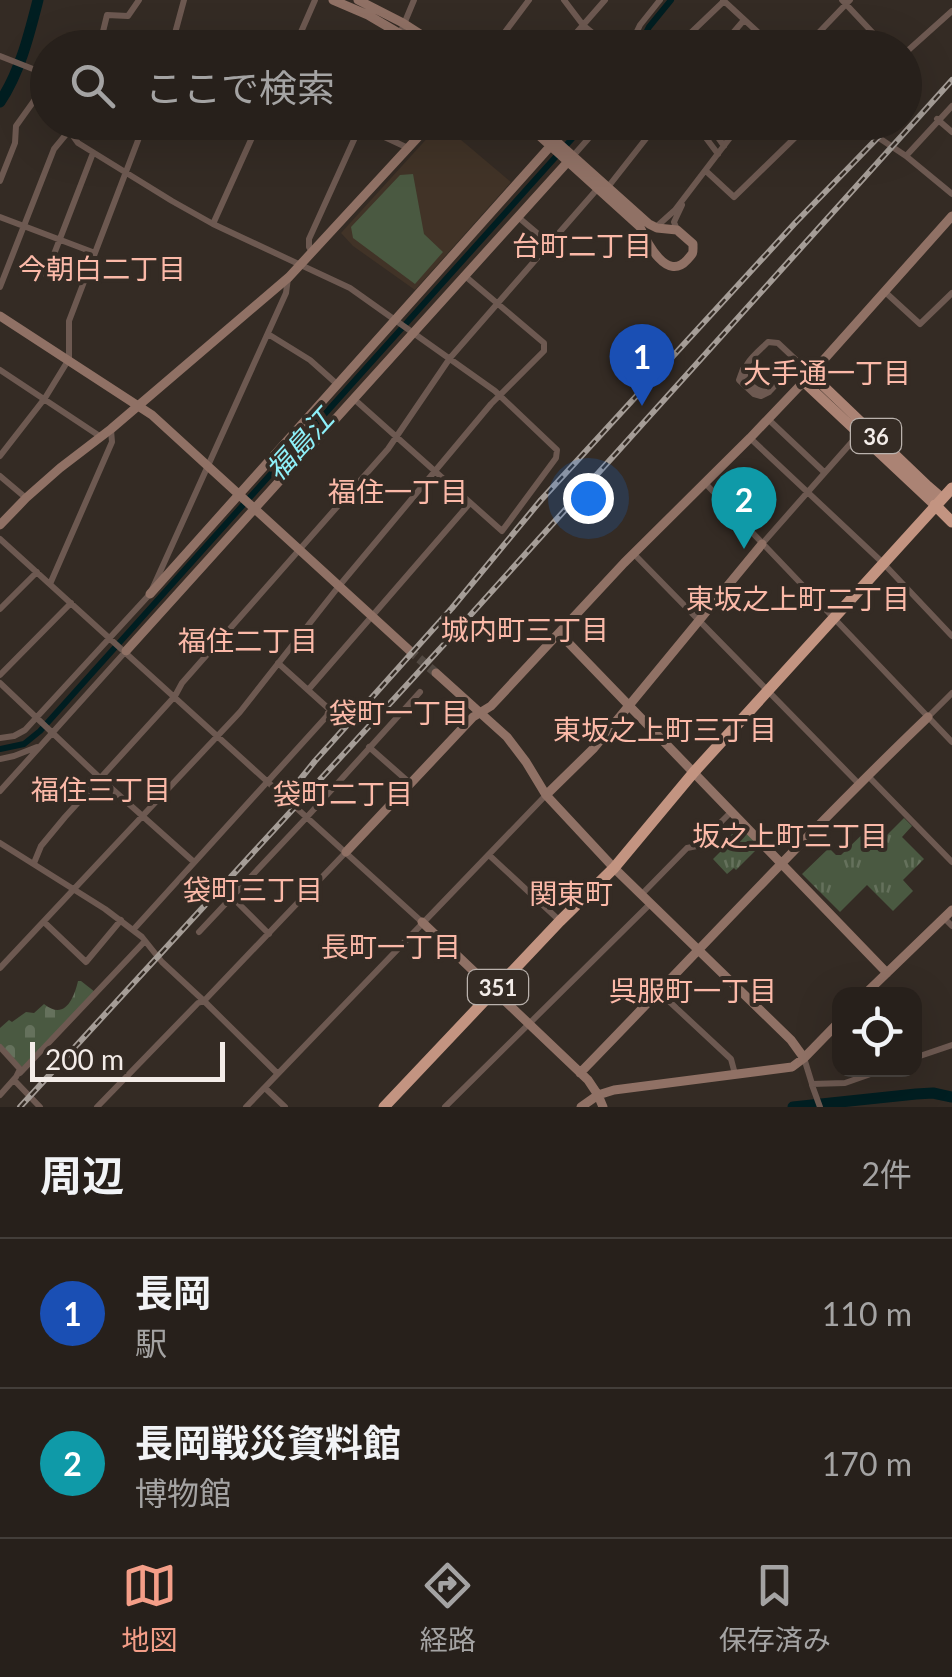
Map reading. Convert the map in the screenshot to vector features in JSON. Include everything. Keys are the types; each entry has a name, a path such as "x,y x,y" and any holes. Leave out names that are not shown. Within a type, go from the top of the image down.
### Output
{"highway":[{"path":"943,497 952,508"},
{"path":"943,497 952,522"},
{"name":"351","path":"384,1107 614,868 694,772 943,497"}],"main road":[{"name":"36","path":"807,378 860,434 943,497"},
{"name":"36","path":"807,378 943,497"}],"street":[{"path":"103,30 107,15 128,16 139,0"},
{"path":"175,30 184,0"},
{"path":"302,30 316,0"},
{"path":"333,0 406,30"},
{"path":"358,0 402,28"},
{"path":"402,28 414,0"},
{"path":"506,30 530,0"},
{"path":"564,0 590,30"},
{"path":"578,30 605,0"},
{"path":"638,30 660,0"},
{"path":"694,30 724,0 755,30"},
{"path":"820,30 846,1 871,30"},
{"path":"922,38 952,11"},
{"path":"735,30 744,20"},
{"path":"0,56 30,68"},
{"path":"922,137 952,106"},
{"path":"0,181 15,143 16,126 30,112"},
{"path":"937,120 952,132"},
{"path":"0,288 54,149 61,140"},
{"path":"75,140 213,224 350,288 499,397 558,450 556,458 502,531 354,399"},
{"path":"0,456 45,398 69,359 69,321 138,140"},
{"path":"213,224 251,140"},
{"path":"313,252 309,239 354,140"},
{"path":"392,140 410,149"},
{"path":"0,526 26,498 289,277 417,140"},
{"path":"547,140 658,228"},
{"path":"550,140 555,146"},
{"path":"0,738 20,733 38,720 559,140"},
{"path":"0,791 586,140"},
{"path":"34,864 42,846 397,437 450,358 643,140"},
{"path":"708,140 718,154"},
{"path":"720,140 724,146"},
{"path":"658,228 728,140"},
{"path":"706,171 734,197 793,140"},
{"path":"883,140 952,194"},
{"path":"906,156 920,140"},
{"path":"46,275 93,153"},
{"path":"603,186 640,227 648,246 673,267 682,266 694,248 674,222 684,199"},
{"path":"0,216 95,253"},
{"path":"518,216 550,244"},
{"path":"98,1107 269,934 473,717 492,706 633,553 750,438 952,216"},
{"path":"640,227 678,230"},
{"path":"0,968 240,712 339,586 499,397 544,351 544,343 464,275"},
{"path":"150,594 268,334 289,277"},
{"path":"884,291 920,324 952,292"},
{"path":"0,316 139,405 409,650"},
{"path":"268,334 310,360 338,386"},
{"path":"773,341 807,378 786,374 769,392 758,391 744,378 744,368 773,341"},
{"path":"0,370 102,436"},
{"path":"768,419 824,472"},
{"path":"50,584 112,442 111,429"},
{"path":"246,1107 594,748 762,544 860,434"},
{"path":"750,438 883,563 952,636"},
{"path":"0,476 26,498"},
{"path":"705,482 952,742"},
{"path":"308,690 470,503"},
{"path":"0,539 422,922 580,1073 603,1107"},
{"path":"633,553 858,783"},
{"path":"0,609 36,572"},
{"path":"0,676 72,603"},
{"path":"559,633 887,973"},
{"path":"133,930 327,716 328,710 278,663"},
{"path":"436,673 518,749 546,795 614,868 792,1040 804,1058 820,1107"},
{"path":"0,684 49,735 194,862"},
{"path":"198,932 420,692"},
{"path":"580,1073 780,862 952,692"},
{"path":"0,758 26,752 49,735"},
{"path":"369,747 411,784"},
{"path":"868,775 952,862"},
{"path":"642,894 687,848 697,846 732,811"},
{"path":"0,843 121,920 278,1074"},
{"path":"489,855 560,921"},
{"path":"232,897 269,934"},
{"path":"446,1107 651,903"},
{"path":"872,987 949,918"},
{"path":"44,922 86,962 121,920"},
{"path":"0,1094 145,940"},
{"path":"658,991 731,1059 735,1076"},
{"path":"582,1107 598,1095 614,1090 792,1068 832,1029"},
{"path":"922,1055 952,1044"},
{"path":"0,1048 16,1064 17,1076 40,1107"},
{"path":"812,1084 844,1083 862,1077"},
{"path":"265,1088 285,1107"}],"shaded area":[{"path":"426,140 461,140 511,182 415,290 341,233"}],"green space":[{"path":"413,174 424,234 443,252 415,284 353,238 351,227 400,175"},
{"path":"904,818 912,826 902,837 924,859 903,880 913,891 893,911 867,885 840,912 802,874 829,848 841,855 874,823 887,835"},
{"path":"741,825 761,845 727,874 713,859"},
{"path":"78,981 95,992 21,1066 0,1045 0,1028 26,1012 34,1013 44,1004 51,1009 63,1009"}],"waterway":[{"path":"0,102 18,66 38,0"},
{"name":"福島江","path":"647,30 671,0"},
{"name":"福島江","path":"0,749 24,744 40,731 571,140"},
{"path":"793,1107 916,1094 952,1097"}],"tunnel":[{"path":"409,650 436,673"}],"railway":[{"path":"922,113 952,80"},
{"path":"286,797 541,500 876,140"},
{"path":"20,1107 898,140"}],"place":[{"name":"長岡","path":"642,406"},
{"name":"長岡戦災資料館","path":"744,549"}],"district":[{"name":"台町二丁目","path":"582,245"},
{"name":"今朝白二丁目","path":"102,268"},
{"name":"大手通一丁目","path":"827,372"},
{"name":"福住一丁目","path":"398,491"},
{"name":"東坂之上町二丁目","path":"798,598"},
{"name":"城内町三丁目","path":"525,629"},
{"name":"福住二丁目","path":"248,640"},
{"name":"袋町一丁目","path":"399,712"},
{"name":"東坂之上町三丁目","path":"665,729"},
{"name":"福住三丁目","path":"101,789"},
{"name":"袋町二丁目","path":"343,793"},
{"name":"坂之上町三丁目","path":"790,835"},
{"name":"袋町三丁目","path":"253,889"},
{"name":"関東町","path":"571,893"},
{"name":"長町一丁目","path":"391,946"},
{"name":"呉服町一丁目","path":"693,990"}]}
